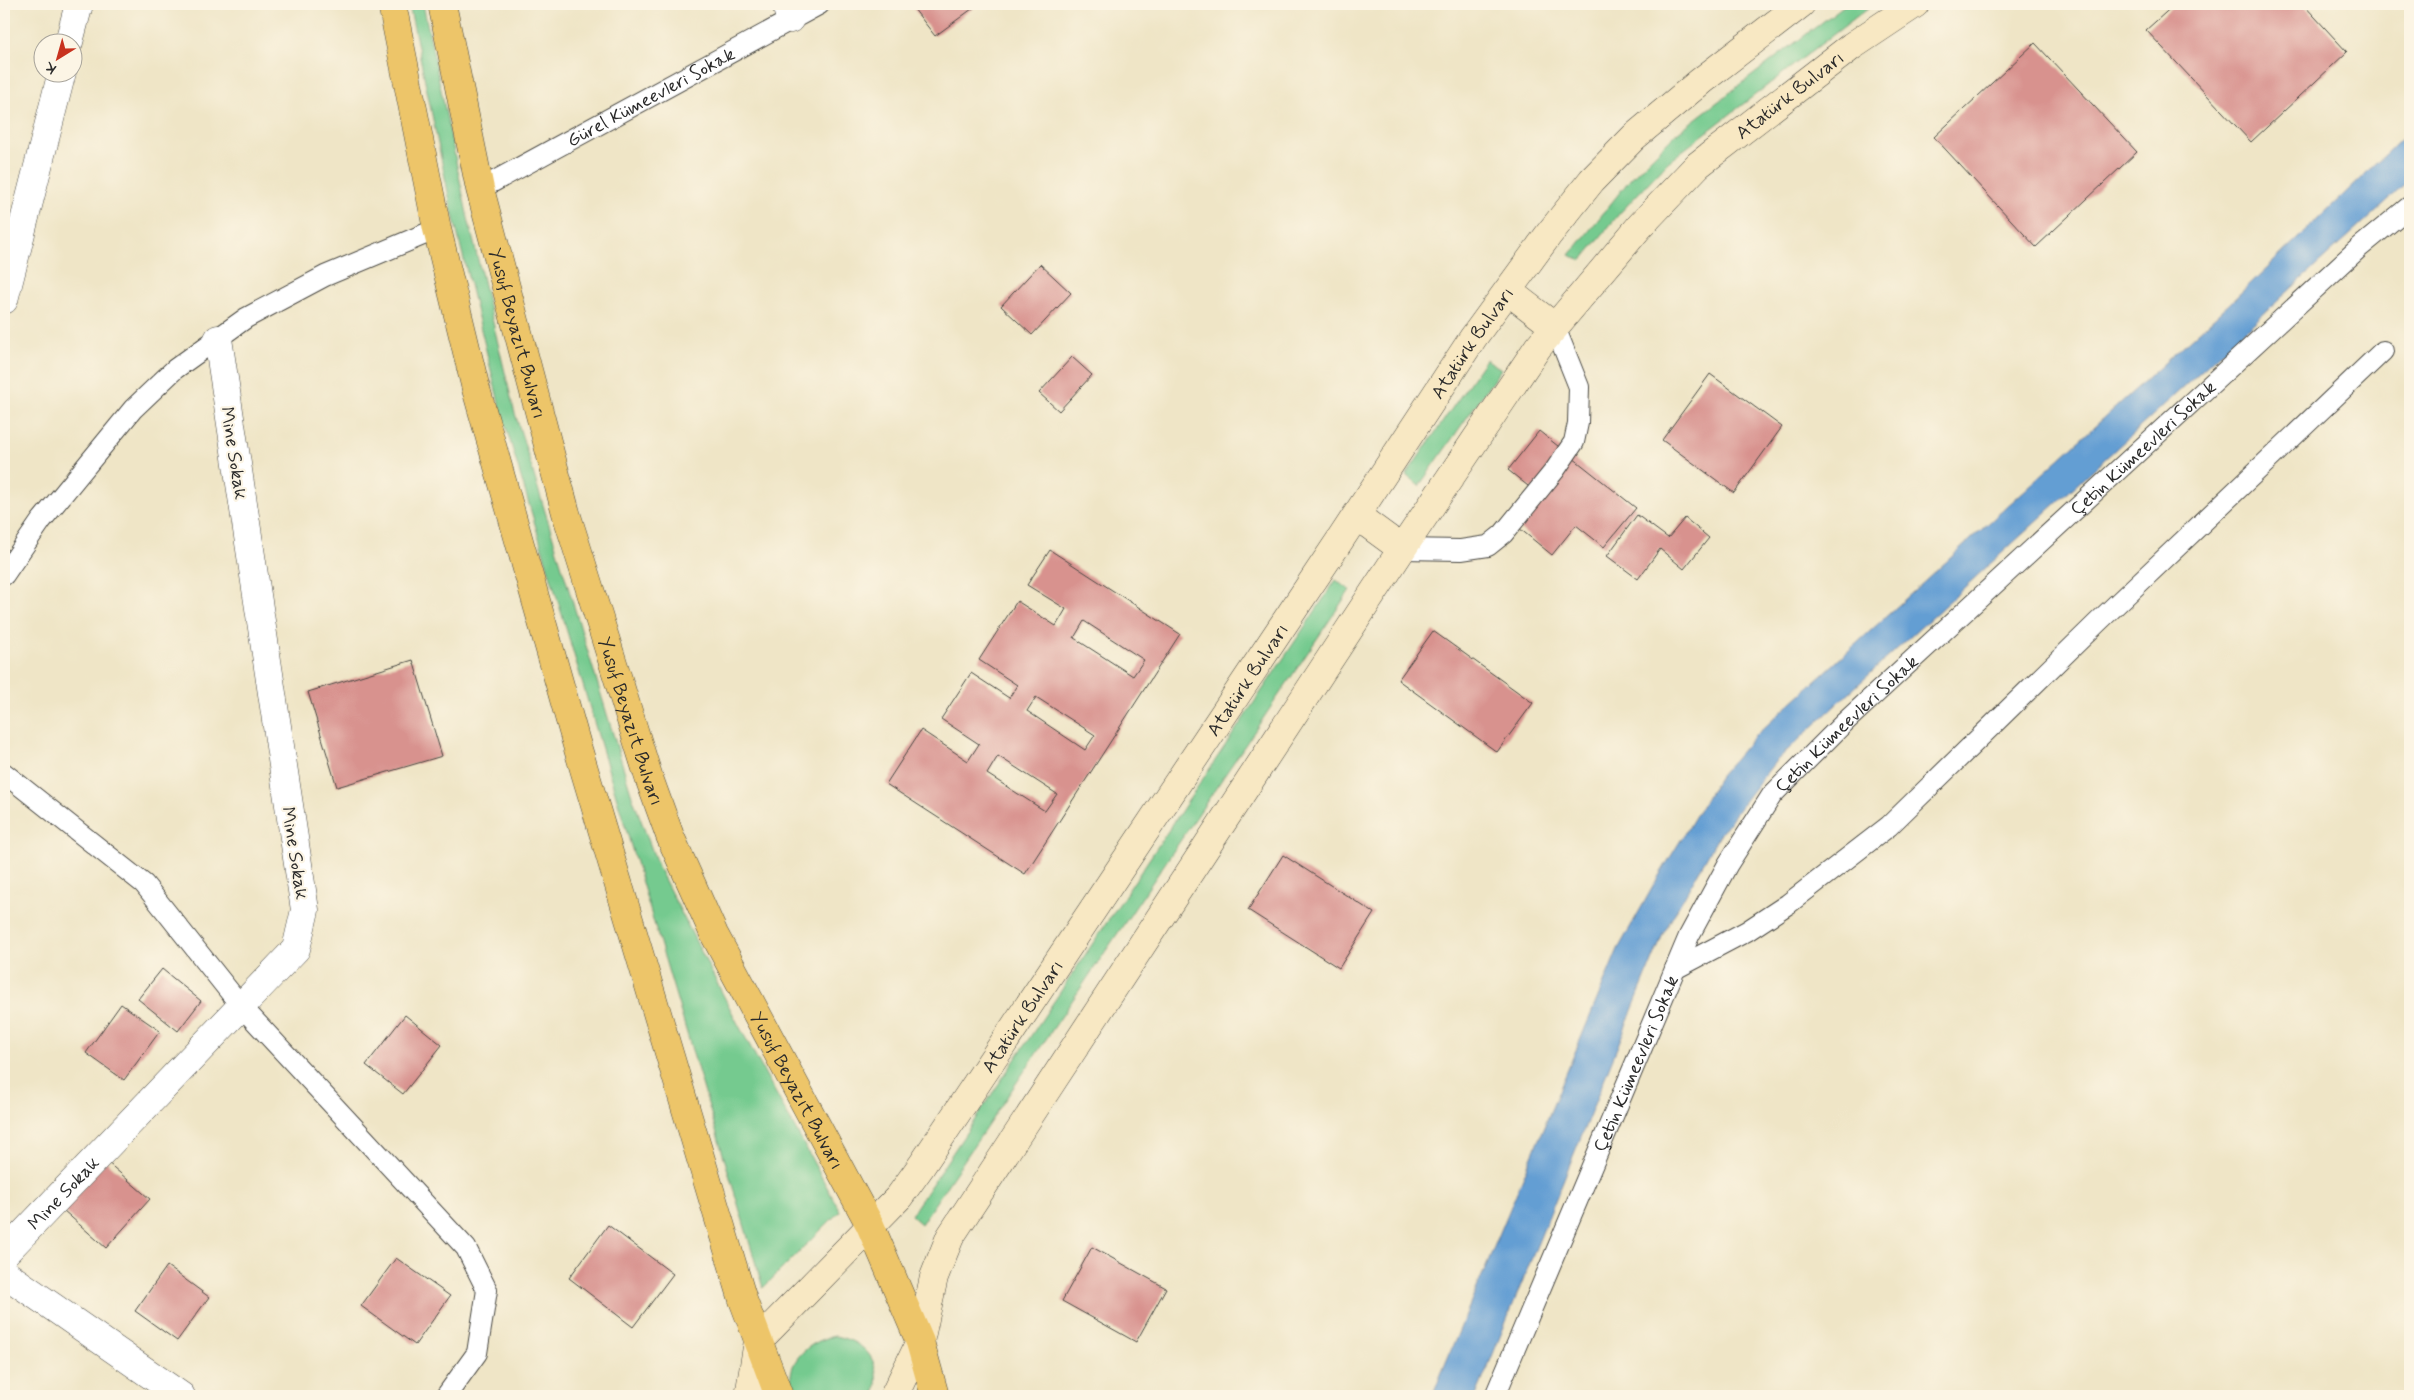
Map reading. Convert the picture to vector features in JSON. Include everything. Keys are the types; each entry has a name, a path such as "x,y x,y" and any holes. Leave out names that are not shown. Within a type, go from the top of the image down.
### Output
{"main road":[{"path":"392,4 437,229 476,389 518,542 727,1247 758,1341 779,1396"},
{"name":"Yusuf Beyazıt Bulvarı","path":"442,4 480,189 566,513 616,677 670,836 714,934 870,1225 920,1342 935,1396"},
{"name":"Atatürk Bulvarı","path":"758,1341 870,1225 899,1198 1356,516 1473,338 1549,234 1592,180 1634,137 1701,81 1800,4"},
{"name":"Atatürk Bulvarı","path":"894,1396 920,1342 934,1277 950,1237 1402,548 1538,347 1640,226 1698,165 1845,52 1915,4"},
{"path":"1508,291 1555,327"},
{"path":"1356,516 1402,548"},
{"path":"749,1396 758,1341"}],"street":[{"path":"72,32 79,4"},
{"path":"4,300 59,82"},
{"name":"Mine Sokak","path":"4,1254 296,949 305,910 218,339"},
{"path":"4,1273 181,1396"}],"lane":[{"name":"Gürel Kümeevleri Sokak","path":"480,189 788,11 820,4"},
{"name":"Çetin Kümeevleri Sokak","path":"1495,1396 1689,936 1728,864 1772,795 1845,722 2360,246 2410,206"},
{"path":"4,575 41,521 133,409 175,369 246,318 325,276 437,229"},
{"path":"1402,548 1461,550 1488,546 1503,534 1555,470 1574,442 1578,423 1579,387 1555,327"},
{"path":"1675,969 1756,925 1788,904 1889,826 2105,616 2383,351"},
{"path":"4,772 144,884 242,1006 466,1248 487,1290 477,1353 446,1396"}],"green space":[{"path":"409,4 423,4 467,214 514,410 632,796 659,869 738,1024 840,1211 763,1288 500,407 452,211"},
{"path":"1846,4 1873,4 1668,162 1619,214 1581,261 1570,255 1632,177 1673,136"},
{"path":"1486,359 1501,369 1419,486 1406,475"},
{"path":"1336,580 1350,590 921,1224 911,1215"},
{"path":"835,1336 857,1344 870,1356 876,1374 874,1396 796,1396 791,1375 793,1365 806,1349 815,1343"}],"water":[{"path":"2410,131 2410,180 1838,703 1775,762 1749,795 1717,839 1663,934 1476,1396 1432,1396 1618,949 1660,874 1720,776 1755,736 2228,305"}],"building":[{"path":"910,4 974,4 976,6 935,36"},
{"path":"2175,4 2303,4 2347,52 2251,142 2146,30"},
{"path":"2035,43 2137,152 2036,247 1934,137"},
{"path":"1040,264 1071,293 1032,335 1001,306"},
{"path":"1072,357 1092,375 1059,411 1039,393"},
{"path":"1710,374 1782,427 1734,493 1662,440"},
{"path":"1539,431 1636,508 1604,547 1576,525 1552,555 1514,524 1538,494 1508,470"},
{"path":"1637,515 1668,538 1685,518 1709,538 1684,569 1660,549 1638,579 1607,556"},
{"path":"1050,550 1180,634 1025,874 886,784 921,730 968,761 979,744 941,719 971,673 1009,698 1017,685 979,660 1017,601 1056,626 1066,609 1027,585","holes":["1084,621 1144,660 1133,676 1074,638","1036,697 1095,735 1085,750 1027,711","998,756 1057,794 1045,811 987,774"]},
{"path":"1433,631 1533,703 1497,752 1398,680"},
{"path":"413,660 442,756 337,787 308,692"},
{"path":"1283,855 1374,913 1339,968 1248,910"},
{"path":"162,969 201,1001 178,1031 138,999"},
{"path":"121,1004 160,1031 124,1080 86,1053"},
{"path":"405,1015 442,1045 403,1094 366,1065"},
{"path":"106,1161 150,1199 106,1248 63,1210"},
{"path":"608,1225 673,1274 633,1327 569,1278"},
{"path":"1092,1247 1166,1288 1136,1342 1062,1301"},
{"path":"396,1258 450,1296 415,1345 361,1306"},
{"path":"167,1266 209,1297 177,1341 135,1311"}]}
